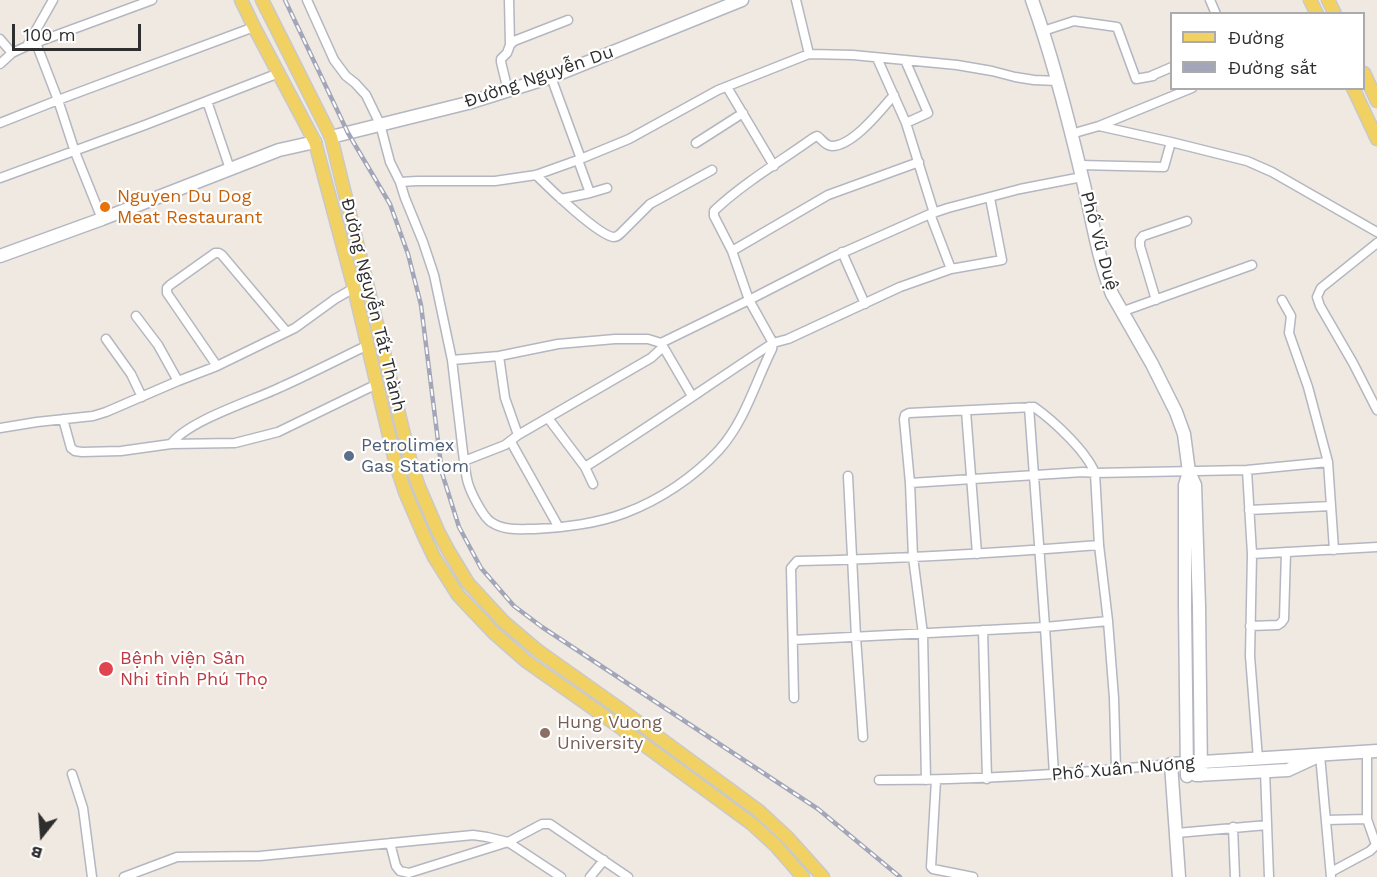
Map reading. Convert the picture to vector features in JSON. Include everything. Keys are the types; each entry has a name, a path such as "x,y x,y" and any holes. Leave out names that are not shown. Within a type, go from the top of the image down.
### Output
{"main road":[{"name":"Đường Nguyễn Tất Thành","path":"241,0 315,142 354,288 396,465 429,547 458,595 494,633 526,661 752,824 776,846 803,877"},
{"name":"Đường Nguyễn Tất Thành","path":"262,0 332,137 414,471 438,531 468,583 504,622 537,650 759,811 788,837 823,877"},
{"path":"254,26 271,18"},
{"path":"1365,75 1377,101"},
{"path":"1354,90 1377,138"},
{"path":"354,288 368,285"},
{"path":"776,846 788,837"}],"street":[{"path":"32,44 53,0"},
{"path":"0,64 12,53 32,44 152,0"},
{"path":"307,0 334,60 346,76 355,82 366,95 380,124 390,162 423,242 434,275 452,360 468,485 491,522 509,529 546,528 597,521 625,513 680,484 704,465 725,443 742,417 773,343"},
{"path":"508,91 501,59 507,53 510,45 509,0"},
{"name":"Đường Nguyễn Du","path":"332,137 468,104 551,77 742,0"},
{"path":"796,0 809,54"},
{"name":"Phố Vũ Duệ","path":"1032,0 1044,31 1058,81 1107,282 1121,312 1152,364 1176,412 1184,434 1190,472 1195,485 1201,769"},
{"path":"510,45 520,38 568,20"},
{"path":"1044,31 1074,21 1118,27 1136,79 1152,76 1170,68"},
{"path":"0,123 254,26"},
{"path":"0,39 12,53"},
{"path":"32,44 58,100 75,152 102,219"},
{"path":"400,182 417,180 495,181 536,175 629,139 727,87 809,54 973,67 1034,80 1058,81"},
{"path":"877,58 906,123 951,269"},
{"path":"905,60 928,113 906,123"},
{"path":"0,178 75,152 279,73"},
{"path":"551,77 590,193"},
{"path":"727,87 774,166"},
{"path":"1071,134 1099,126 1187,90"},
{"path":"773,343 749,300 732,251 714,216 714,211 744,185 817,136 829,146 845,142 867,126 894,95"},
{"path":"207,101 230,169"},
{"path":"696,143 743,113"},
{"path":"1099,126 1247,161 1260,166 1377,232"},
{"path":"0,256 279,150 315,142"},
{"path":"464,461 506,445 518,435 651,358 662,345 842,252 932,213 1081,171 1164,167 1171,142"},
{"path":"732,251 828,195 919,162"},
{"path":"536,175 561,199 602,232 608,236 617,236 650,204 712,170"},
{"path":"561,199 607,188"},
{"path":"585,467 773,343 788,339 900,287 951,269 1002,260 990,198"},
{"path":"1156,300 1140,240 1143,236 1187,221"},
{"path":"1377,243 1321,288 1317,297 1377,410"},
{"path":"842,252 865,304"},
{"path":"217,366 167,293 170,285 215,253 222,255 286,331"},
{"path":"1121,312 1252,265"},
{"path":"0,428 99,414 142,397 217,366 295,328 354,288"},
{"path":"1282,300 1291,316 1290,333 1308,387 1328,462 1334,550"},
{"path":"136,316 158,345 178,381"},
{"path":"106,339 131,374 142,397"},
{"path":"452,360 500,356 558,344 603,339 648,339 662,345 692,396"},
{"path":"171,444 175,438 200,422 368,345"},
{"path":"500,356 506,398 518,435"},
{"path":"63,419 71,448 82,452 121,451 171,444 235,443 278,432 377,384"},
{"path":"1029,407 1046,627 1054,774"},
{"path":"926,780 923,634 913,557 904,418 909,413 1034,407 1073,441 1090,463 1095,473 1099,545 1108,621 1114,698 1116,770"},
{"path":"966,411 977,554"},
{"path":"548,418 585,467 594,484"},
{"path":"511,442 558,526"},
{"path":"910,483 1083,472 1247,470 1328,462"},
{"path":"1247,470 1252,554 1250,656 1258,759"},
{"name":"Phố Vũ Duệ","path":"1187,770 1185,485 1190,472"},
{"path":"848,476 863,737"},
{"path":"1249,510 1331,506"},
{"path":"794,698 791,568 796,561 977,554 1099,545"},
{"path":"1252,554 1377,547"},
{"path":"1250,626 1278,625 1284,619 1286,552"},
{"path":"793,640 1046,627 1108,621"},
{"path":"982,630 987,779"},
{"path":"1320,755 1331,874 1370,851 1377,844 1367,819 1372,751"},
{"name":"Phố Xuân Nương","path":"879,780 987,779 1116,770 1171,771 1201,769 1258,759 1372,751"},
{"name":"Phố Xuân Nương","path":"1201,769 1265,771 1292,769 1320,755"},
{"path":"1171,771 1179,877"},
{"path":"1265,771 1269,877"},
{"path":"72,774 83,808 92,877"},
{"path":"936,780 931,867 972,877"},
{"path":"1326,820 1367,819"},
{"path":"390,843 399,874 409,873 508,842 542,824 550,824 628,877"},
{"path":"1177,832 1267,825"},
{"path":"1233,827 1235,877"},
{"path":"128,876 177,857 260,856 473,836 508,842 561,877"},
{"path":"590,877 604,860"}],"railway":[{"path":"285,0 348,133 390,204 408,254 421,305 442,473 459,527 481,568 514,606 542,627 818,809 900,877"}],"place":[{"name":"Nguyen Du Dog Meat Restaurant","path":"105,207"},
{"name":"Petrolimex Gas Statiom","path":"349,456"},
{"name":"Bệnh viện Sản Nhi tỉnh Phú Thọ","path":"106,669"},
{"name":"Hung Vuong University","path":"545,733"}]}
